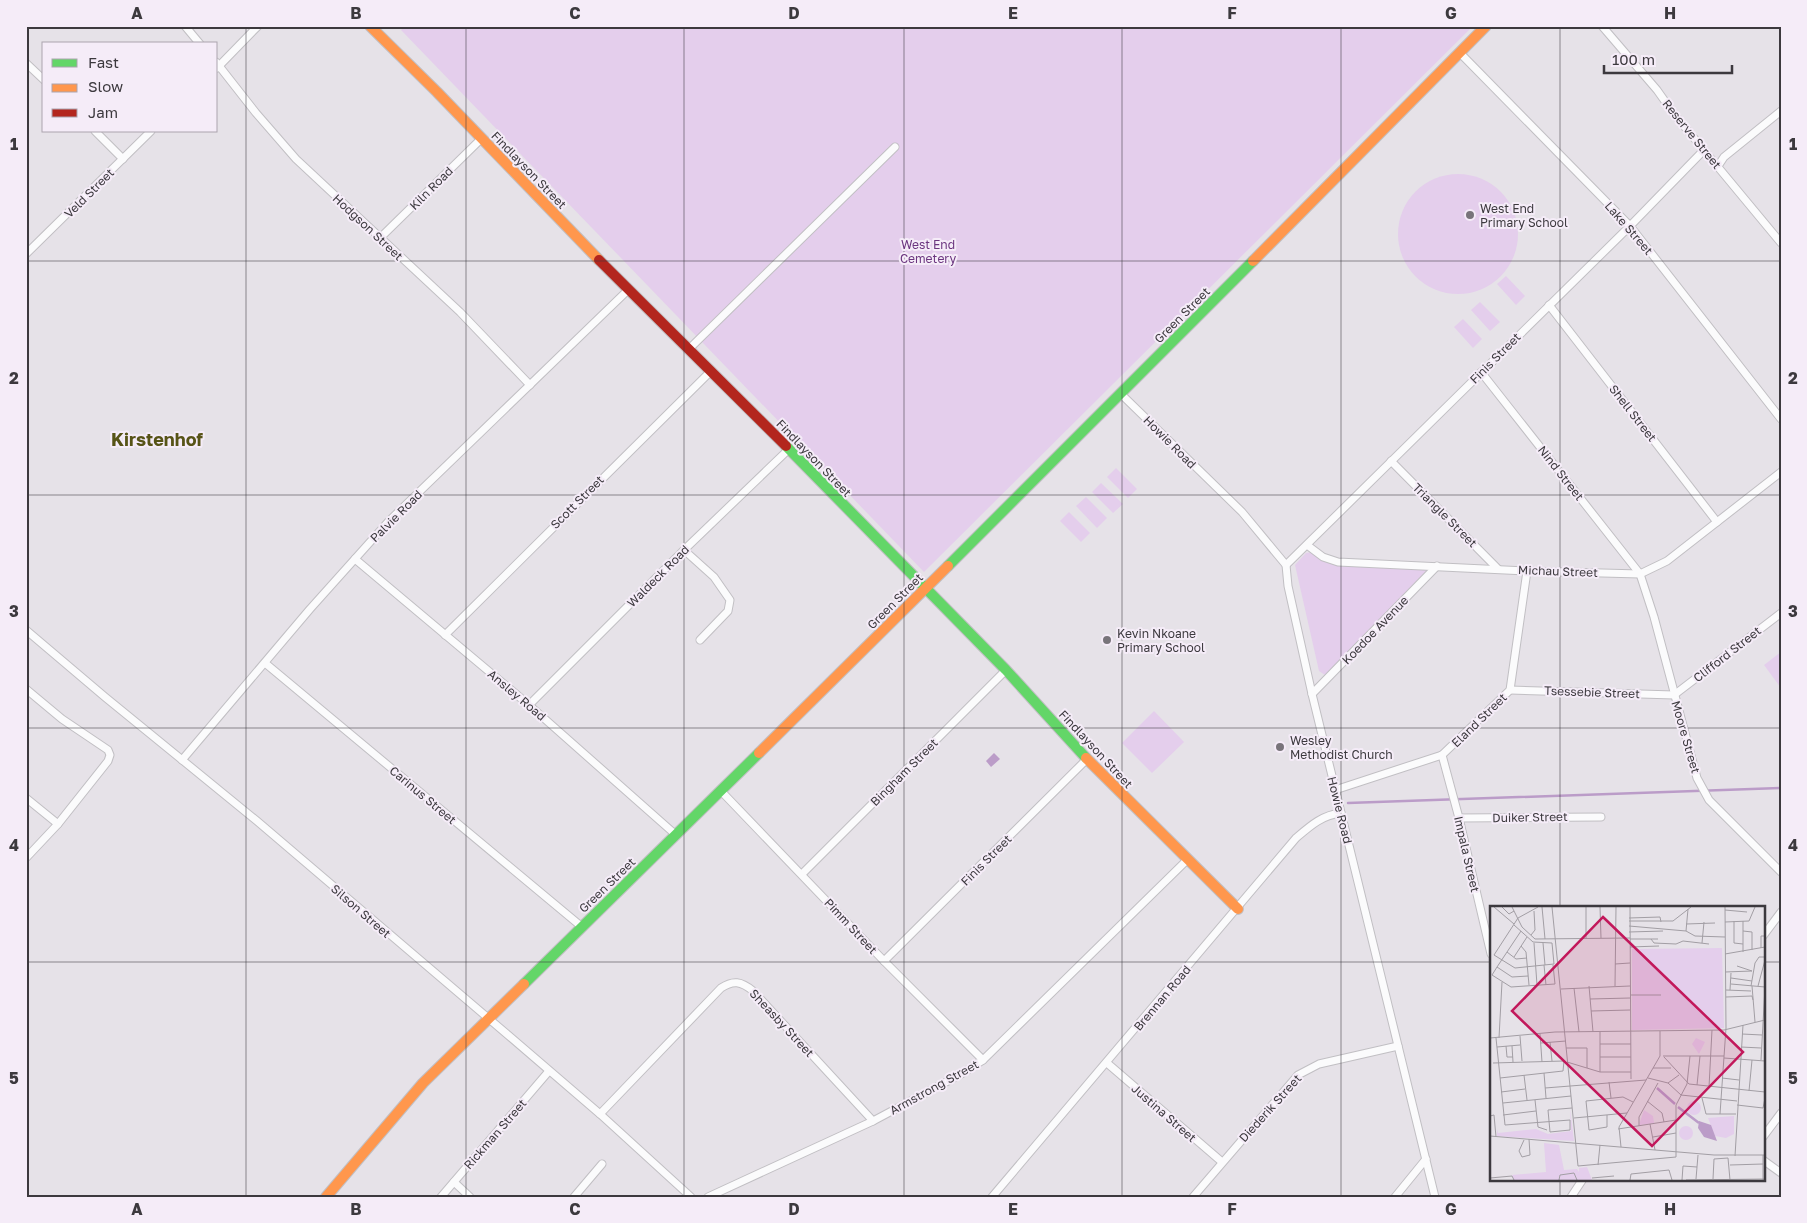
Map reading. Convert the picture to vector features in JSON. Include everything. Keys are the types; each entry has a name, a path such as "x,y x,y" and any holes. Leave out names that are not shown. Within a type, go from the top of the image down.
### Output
{"street":[{"path":"184,26 198,42"},
{"path":"218,64 258,26"},
{"name":"Green Street","path":"332,1195 423,1083 926,588 1486,26"},
{"name":"Reserve Street","path":"1602,26 1658,90 1674,114 1781,243"},
{"name":"Findlayson Street","path":"372,27 628,290 926,588 1006,670 1087,759 1238,909"},
{"name":"Lake Street","path":"1460,53 1630,226 1781,419"},
{"path":"26,62 42,78"},
{"name":"Hodgson Street","path":"218,66 296,159 460,312 530,385"},
{"path":"1718,166 1724,157 1781,111"},
{"path":"96,132 123,159"},
{"name":"Veld Street","path":"27,253 150,132"},
{"name":"Kiln Road","path":"380,238 481,138"},
{"path":"689,350 894,147"},
{"name":"Finis Street","path":"1286,565 1630,226 1704,150"},
{"name":"Palvie Road","path":"182,760 310,609 394,516 628,290"},
{"name":"Shell Street","path":"1549,305 1717,522"},
{"name":"Scott Street","path":"445,635 711,371"},
{"name":"Nind Street","path":"1481,372 1640,574"},
{"name":"Howie Road","path":"1121,394 1242,512 1286,565 1288,586 1312,694 1435,1197"},
{"name":"Waldeck Road","path":"529,705 684,550 789,450"},
{"name":"Triangle Street","path":"1391,461 1498,569"},
{"name":"Michau Street","path":"1308,545 1323,558 1338,562 1640,574 1667,561 1781,472"},
{"path":"684,550 714,577 730,600 728,611 700,640"},
{"name":"Ansley Road","path":"355,559 529,705 676,834"},
{"name":"Koedoe Avenue","path":"1312,694 1437,566"},
{"name":"Eland Street","path":"1335,790 1442,755 1510,690 1527,571"},
{"name":"Moore Street","path":"1640,574 1654,617 1692,765 1703,791 1709,800 1781,872"},
{"name":"Clifford Street","path":"1674,695 1781,612"},
{"name":"Silson Street","path":"26,630 257,821 600,1114 691,1197"},
{"name":"Carinus Street","path":"265,663 582,927"},
{"name":"Bingham Street","path":"802,874 1006,670"},
{"path":"26,689 62,719 109,752 108,761 58,824 26,858"},
{"name":"Tsessebie Street","path":"1510,690 1674,695"},
{"name":"Impala Street","path":"1442,755 1459,818 1490,951"},
{"name":"Finis Street","path":"884,961 1087,759"},
{"name":"Pimm Street","path":"721,791 884,961 984,1060"},
{"path":"26,798 58,824"},
{"name":"Brennan Road","path":"992,1197 1238,909 1296,838 1320,819 1332,814 1341,813"},
{"name":"Duiker Street","path":"1459,818 1601,817"},
{"name":"Armstrong Street","path":"708,1197 873,1121 984,1060 1187,860"},
{"path":"1764,935 1781,912"},
{"name":"Sheasby Street","path":"600,1114 721,988 733,982 738,982 745,984 753,991 873,1121"},
{"name":"Diederik Street","path":"1193,1197 1293,1080 1305,1070 1319,1064 1398,1046"},
{"name":"Justina Street","path":"1107,1063 1222,1162"},
{"name":"Rickman Street","path":"441,1197 549,1071"},
{"path":"1764,1136 1781,1113"},
{"path":"1394,1197 1426,1159"},
{"path":"1764,1161 1781,1173"},
{"path":"574,1197 602,1164"},
{"path":"1571,1197 1582,1180"},
{"path":"454,1182 470,1197"}],"green space":[{"name":"West End Cemetery","path":"405,26 1473,26 924,572 401,30"},
{"path":"1458,174 1481,178 1501,191 1514,211 1518,234 1514,257 1501,277 1481,290 1458,294 1435,290 1415,277 1402,257 1398,234 1402,211 1415,191 1435,178"},
{"path":"1506,276 1525,296 1516,305 1497,284"},
{"path":"1480,302 1500,322 1490,331 1471,310"},
{"path":"1463,319 1482,339 1473,348 1454,327"},
{"path":"1116,468 1137,489 1128,498 1107,477"},
{"path":"1101,483 1123,504 1113,513 1092,492"},
{"path":"1086,497 1107,518 1097,528 1076,506"},
{"path":"1069,512 1090,533 1081,542 1060,521"},
{"path":"1312,552 1325,562 1334,564 1428,569 1325,675 1319,671 1295,565 1306,553"},
{"path":"1781,652 1781,688 1764,665"},
{"path":"1154,711 1184,742 1152,773 1122,743"}],"shaded area":[{"path":"994,753 1000,759 991,767 986,761"}],"waterway":[{"path":"1348,803 1781,788"}],"traffic: fast":[{"path":"948,566 1253,261"},
{"path":"786,446 1006,670 1086,758"},
{"path":"524,984 759,753"}],"traffic: slow":[{"path":"370,26 437,92 599,260"},
{"path":"1253,261 1486,26"},
{"path":"759,753 948,566"},
{"path":"1086,758 1238,909"},
{"path":"326,1197 423,1083 524,984"}],"traffic: jam":[{"path":"599,260 786,446"}],"place":[{"name":"West End Primary School","path":"1470,215"},
{"name":"Kevin Nkoane Primary School","path":"1107,640"},
{"name":"Wesley Methodist Church","path":"1280,747"}],"district":[{"name":"Kirstenhof","path":"157,439"}]}
